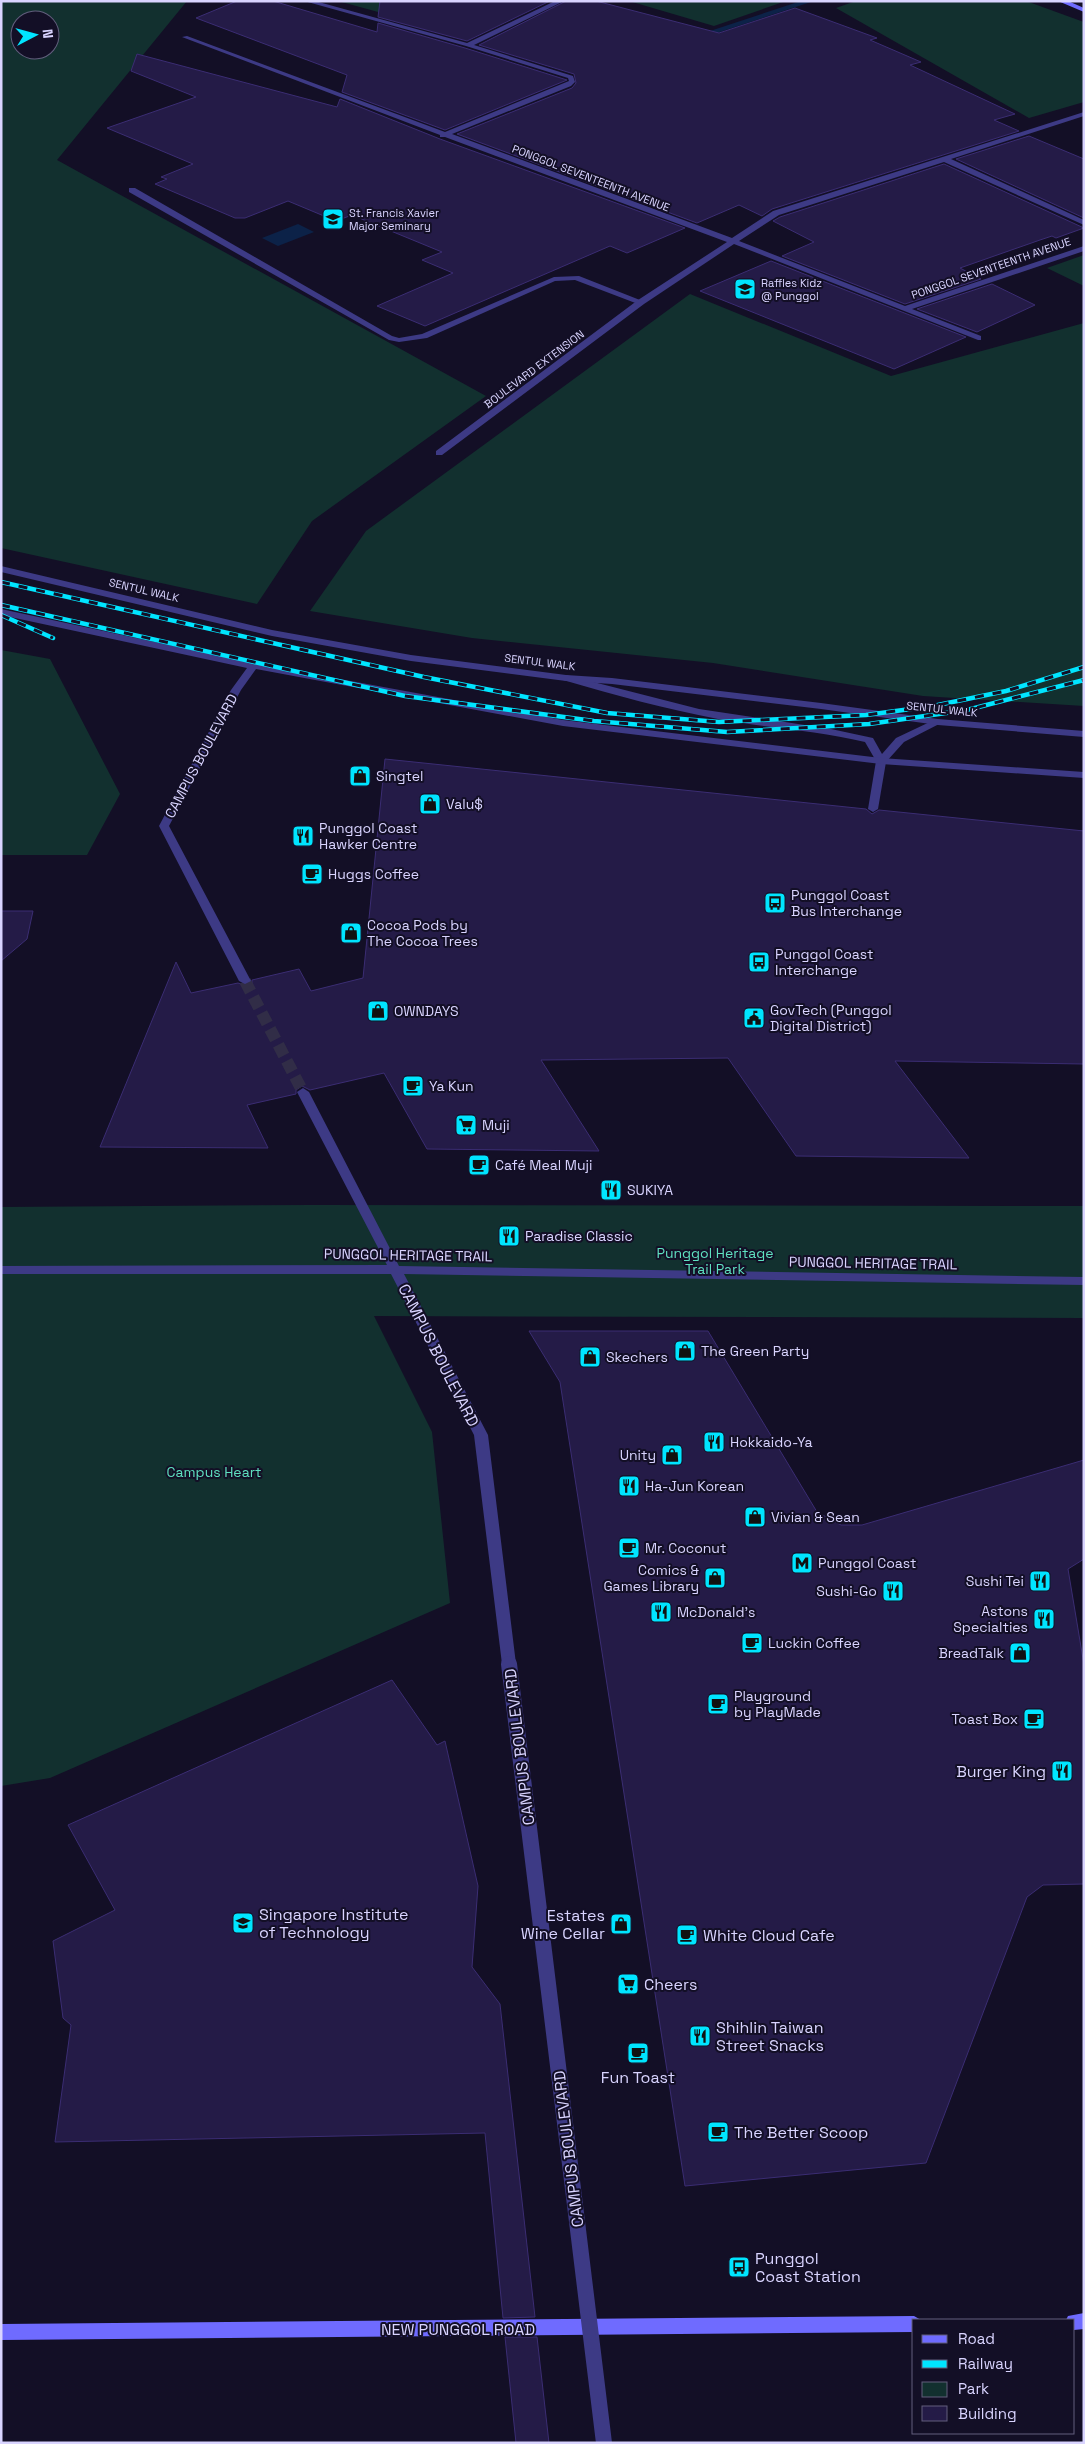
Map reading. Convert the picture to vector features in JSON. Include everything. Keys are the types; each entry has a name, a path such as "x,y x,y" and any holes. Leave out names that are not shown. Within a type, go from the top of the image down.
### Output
{"main road":[{"path":"1061,1 1084,10"},
{"name":"NEW PUNGGOL ROAD","path":"1,2332 912,2324"}],"street":[{"path":"307,1 468,45 571,77 573,81 569,85 444,135"},
{"path":"468,45 562,1"},
{"name":"PONGGOL SEVENTEENTH AVENUE","path":"185,36 731,242 978,338"},
{"path":"132,190 390,338 399,340 424,336 554,278 576,278 641,302 776,214 1084,114"},
{"name":"PONGGOL SEVENTEENTH AVENUE","path":"944,160 1084,223"},
{"name":"PONGGOL SEVENTEENTH AVENUE","path":"905,309 1084,248"},
{"name":"BOULEVARD EXTENSION","path":"440,454 641,302"},
{"name":"SENTUL WALK","path":"1,569 272,633 411,658 938,722 1084,734"},
{"path":"1,612 253,666 563,723 881,760 1084,775"},
{"name":"CAMPUS BOULEVARD","path":"245,981 164,826 236,690 253,666"},
{"path":"566,678 618,694 719,716 840,732 868,740 881,760"},
{"path":"873,810 881,760 900,740 938,722"},
{"name":"CAMPUS BOULEVARD","path":"302,1092 481,1435 604,2443"},
{"name":"PUNGGOL HERITAGE TRAIL","path":"1,1270 342,1269 1084,1281"}],"green space":[{"path":"1,1 187,1 57,160 486,396 312,521 257,604 1,548"},
{"path":"338,1 425,1 400,18"},
{"path":"629,1 786,1 714,26"},
{"path":"851,1 1026,1 1084,22 1084,102 1029,118 836,8 853,2"},
{"path":"1084,255 1084,286 1047,268"},
{"path":"690,294 891,376 1084,323 1084,706 923,696 713,663 472,638 310,611 366,531"},
{"path":"1,650 50,659 120,794 87,855 1,855"},
{"name":"Campus Heart","path":"312,1205 1084,1206 1084,1318 374,1316 432,1432 450,1603 50,1778 1,1786 1,1207"}],"water":[{"path":"801,1 814,1 637,59 631,57"},
{"path":"298,224 314,232 278,246 262,238"}],"building":[{"path":"237,1 273,1 377,32 378,23 567,80 445,130 342,92 347,75 196,18"},
{"path":"380,1 550,1 467,41 378,17"},
{"path":"566,1 596,1 719,33 795,8 877,38 870,40 921,62 910,65 1015,114 994,120 1019,131 772,209 762,216 739,205 697,223 457,134 572,88 576,83 574,74 479,45"},
{"path":"137,54 337,107 340,99 440,139 685,228 627,253 610,246 425,326 377,306 453,273 422,260 442,252 352,215 336,221 288,201 245,218 235,218 155,184 167,179 161,177 193,164 107,128 196,97 131,71"},
{"path":"1029,136 1084,159 1084,218 956,159"},
{"path":"944,164 1084,228 1056,238 1052,236 960,268 981,279 905,304 782,256 814,242 773,221 780,217"},
{"path":"771,261 966,337 894,369 700,291"},
{"path":"992,284 1035,305 977,332 917,309"},
{"path":"385,759 866,809 872,814 879,810 1084,831 1084,1064 895,1061 969,1158 796,1156 728,1058 541,1060 599,1151 427,1149 384,1073 310,1090 302,1086 296,1090 296,1094 247,1105 268,1148 100,1147 176,962 191,993 238,983 246,986 252,983 252,980 299,969 311,991 363,978"},
{"path":"1,911 33,911 27,939 1,961"},
{"path":"529,1331 708,1331 817,1512 841,1525 862,1525 1084,1460 1084,1559 1068,1569 1084,1665 1084,1884 1043,1885 1027,1897 926,2163 685,2186 560,1382"},
{"path":"392,1680 437,1745 445,1741 478,1886 472,1967 500,2004 535,2317 503,2318 485,2133 55,2142 71,2025 63,2018 53,1941 115,1910 68,1825"},
{"path":"505,2337 537,2337 549,2443 516,2443"}],"tunnel":[{"path":"245,981 303,1092"}],"railway":[{"path":"1,582 424,677 607,713 719,722 866,715 933,706 1006,691 1084,667"},
{"path":"1,605 405,696 594,721 727,732 869,724 967,710 1084,680"},
{"path":"1,615 53,638"}],"place":[{"name":"St. Francis Xavier Major Seminary","path":"333,219"},
{"name":"Raffles Kidz @ Punggol","path":"745,289"},
{"name":"Singtel","path":"360,776"},
{"name":"Valu$","path":"430,804"},
{"name":"Punggol Coast Hawker Centre","path":"303,836"},
{"name":"Huggs Coffee","path":"312,874"},
{"name":"Punggol Coast Bus Interchange","path":"775,903"},
{"name":"Cocoa Pods by The Cocoa Trees","path":"351,933"},
{"name":"Punggol Coast Interchange","path":"759,962"},
{"name":"OWNDAYS","path":"378,1011"},
{"name":"GovTech (Punggol Digital District)","path":"754,1018"},
{"name":"Ya Kun","path":"413,1086"},
{"name":"Muji","path":"466,1125"},
{"name":"Café Meal Muji","path":"479,1165"},
{"name":"SUKIYA","path":"611,1190"},
{"name":"Paradise Classic","path":"509,1236"},
{"name":"The Green Party","path":"685,1351"},
{"name":"Skechers","path":"590,1357"},
{"name":"Hokkaido-Ya","path":"714,1442"},
{"name":"Unity","path":"672,1455"},
{"name":"Ha-Jun Korean","path":"629,1486"},
{"name":"Vivian & Sean","path":"755,1517"},
{"name":"Mr. Coconut","path":"629,1548"},
{"name":"Punggol Coast","path":"802,1563"},
{"name":"Comics & Games Library","path":"715,1578"},
{"name":"Sushi Tei","path":"1040,1581"},
{"name":"Sushi-Go","path":"893,1591"},
{"name":"McDonald's","path":"661,1612"},
{"name":"Astons Specialties","path":"1044,1619"},
{"name":"Luckin Coffee","path":"752,1643"},
{"name":"BreadTalk","path":"1020,1653"},
{"name":"Playground by PlayMade","path":"718,1704"},
{"name":"Toast Box","path":"1034,1719"},
{"name":"Burger King","path":"1062,1771"},
{"name":"Singapore Institute of Technology","path":"243,1923"},
{"name":"Estates Wine Cellar","path":"621,1924"},
{"name":"White Cloud Cafe","path":"687,1935"},
{"name":"Cheers","path":"628,1984"},
{"name":"Shihlin Taiwan Street Snacks","path":"700,2036"},
{"name":"Fun Toast","path":"638,2053"},
{"name":"The Better Scoop","path":"718,2132"},
{"name":"Punggol Coast Station","path":"739,2267"}],"park label":[{"name":"Punggol Heritage Trail Park","path":"715,1262"}]}
